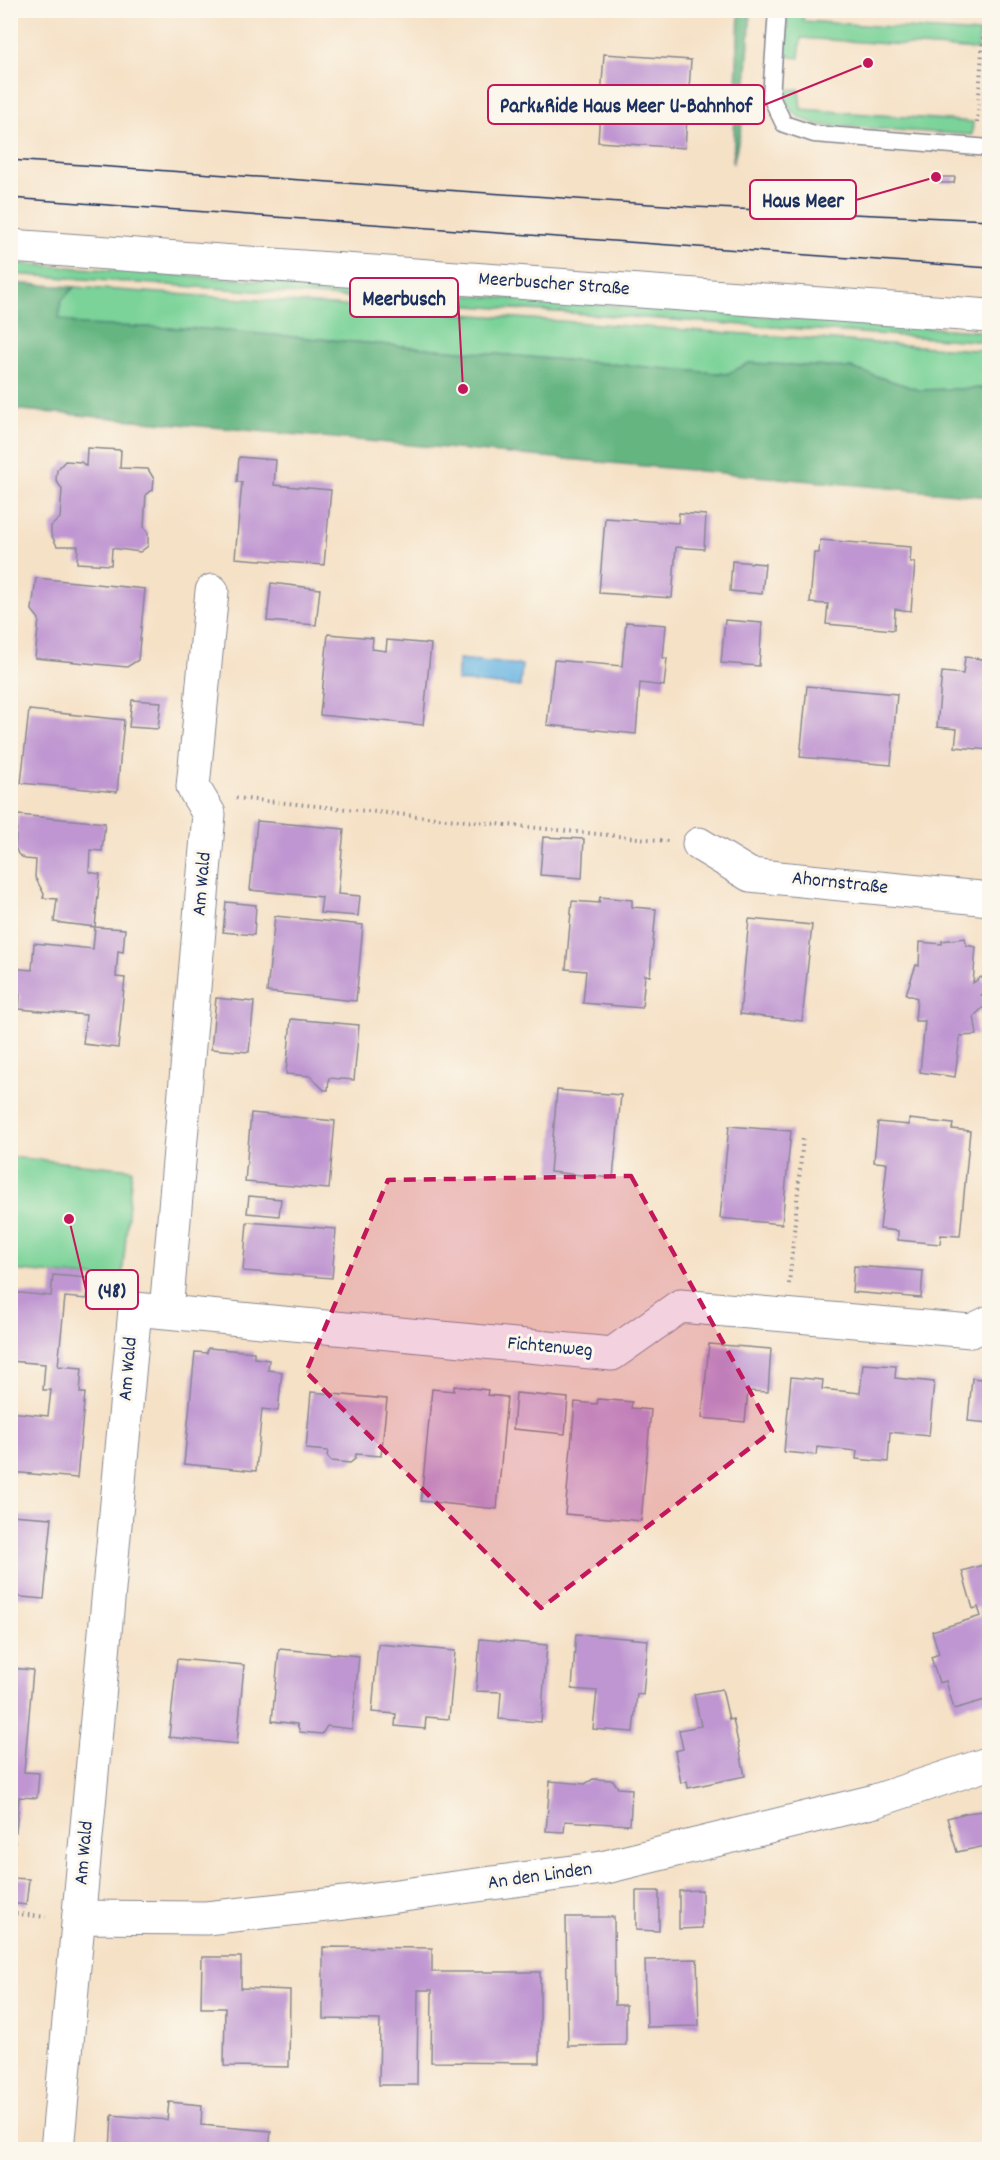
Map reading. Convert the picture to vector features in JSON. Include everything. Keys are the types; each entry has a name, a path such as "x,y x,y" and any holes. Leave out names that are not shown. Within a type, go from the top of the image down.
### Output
{"street":[{"name":"Meerbuscher Straße","path":"10,246 990,316"},
{"path":"209,814 193,787 212,591"},
{"name":"Am Wald","path":"57,2150 135,1309 166,1312 209,814"},
{"name":"Ahornstraße","path":"699,844 750,875 990,900"},
{"name":"Fichtenweg","path":"166,1312 612,1354 680,1306 971,1331 990,1322"},
{"name":"An den Linden","path":"79,1917 206,1918 602,1869 875,1802 990,1763"}],"lane":[{"path":"777,10 771,98 784,124 814,134 983,147"}],"path":[{"path":"983,147 985,10"},
{"path":"209,814 228,797 699,844"},
{"path":"786,1315 803,1138"},
{"path":"990,1230 987,1257 990,1261"}],"highlighted area":[{"path":"631,1176 772,1431 541,1608 306,1372 388,1180"}],"green space":[{"path":"739,11 751,11 744,116 733,164"},
{"path":"788,11 804,11 803,21 979,33 978,50 801,38 799,58 791,57 785,52"},
{"path":"799,89 801,109 973,122 972,135 816,125 793,113 787,104 782,90"},
{"path":"10,263 989,332 989,342 11,274"},
{"path":"10,283 74,287 61,301 59,318 81,325 202,329 727,374 749,363 851,368 919,390 989,388 989,497 11,409"},
{"path":"74,287 989,351 989,388 919,390 851,368 749,363 727,374 202,329 81,325 59,318 61,301"},
{"path":"11,1157 132,1169 122,1280 11,1270"}],"water":[{"path":"459,659 522,665 520,687 457,681"}],"building":[{"path":"604,54 691,60 685,148 598,142"},
{"path":"940,177 955,177 954,183 940,183"},
{"path":"87,448 121,450 120,468 148,469 154,479 153,490 146,494 144,527 148,533 148,546 140,552 112,548 111,565 77,563 78,546 57,546 51,534 51,526 60,518 62,489 56,480 57,470 65,461 81,462 86,466"},
{"path":"239,457 276,460 274,485 331,490 324,565 235,558 242,482 237,482"},
{"path":"679,513 706,515 704,549 676,547 672,598 599,593 605,518 678,523"},
{"path":"820,540 911,547 910,562 915,562 911,611 895,609 894,630 826,624 828,604 810,603 814,553 819,553"},
{"path":"732,561 765,564 762,594 730,591"},
{"path":"36,578 145,589 138,660 127,667 35,658 39,619 32,610"},
{"path":"271,583 320,589 316,625 267,621"},
{"path":"725,620 762,623 759,666 721,663"},
{"path":"626,622 666,625 663,658 667,658 664,686 640,683 636,734 547,725 554,660 622,666"},
{"path":"328,634 373,638 372,649 386,651 387,640 431,644 423,725 320,715"},
{"path":"965,657 990,660 990,750 955,747 957,729 937,727 942,672 963,674"},
{"path":"807,686 897,694 891,765 800,757"},
{"path":"132,700 161,702 158,729 129,727"},
{"path":"29,710 124,720 117,792 21,783"},
{"path":"18,815 105,823 102,851 90,850 89,872 100,874 95,927 54,922 57,899 43,898 44,894 35,877 36,860 25,859 18,854 15,847"},
{"path":"257,821 344,829 338,894 360,896 358,916 320,913 322,897 250,890"},
{"path":"543,837 584,839 582,878 540,875"},
{"path":"600,897 632,900 632,907 656,909 650,976 645,975 642,1008 583,1003 586,971 566,969 572,901 599,903"},
{"path":"226,902 256,905 254,935 223,932"},
{"path":"275,916 363,925 356,1001 267,992"},
{"path":"749,919 812,925 802,1021 740,1014"},
{"path":"95,927 125,929 123,952 118,951 116,977 125,978 118,1048 83,1044 86,1015 19,1009 20,995 10,994 10,968 32,970 34,943 93,949"},
{"path":"965,938 966,945 976,947 973,983 981,977 990,987 981,995 988,1003 974,1016 977,1035 960,1036 955,1077 920,1072 925,1021 915,1021 917,998 906,994 916,965 919,966 920,942 942,944 942,941"},
{"path":"216,998 254,1002 249,1052 211,1049"},
{"path":"291,1019 359,1025 354,1080 329,1078 328,1090 324,1090 310,1076 286,1074"},
{"path":"557,1090 621,1095 613,1178 550,1172"},
{"path":"251,1113 335,1121 329,1189 245,1182"},
{"path":"909,1119 953,1124 952,1129 970,1131 960,1236 941,1235 940,1244 898,1240 898,1231 880,1229 887,1163 874,1162 878,1122 909,1125"},
{"path":"729,1126 791,1131 782,1224 720,1218"},
{"path":"249,1196 281,1199 279,1216 247,1213"},
{"path":"247,1222 336,1229 332,1278 243,1271"},
{"path":"854,1266 923,1271 921,1298 852,1292"},
{"path":"53,1275 89,1278 87,1299 65,1297 58,1366 82,1368 80,1393 85,1393 77,1478 10,1472 10,1412 48,1416 51,1390 43,1390 45,1364 10,1361 10,1292 51,1296"},
{"path":"709,1344 771,1349 768,1392 748,1391 745,1422 702,1418"},
{"path":"208,1348 254,1352 254,1358 269,1360 268,1370 282,1372 278,1411 262,1409 256,1471 184,1464 195,1352 207,1353"},
{"path":"863,1364 896,1366 895,1378 934,1382 929,1436 890,1432 888,1462 856,1459 857,1451 817,1447 816,1455 784,1452 791,1377 823,1380 822,1389 860,1393"},
{"path":"972,1378 990,1380 990,1423 968,1421"},
{"path":"454,1386 488,1390 487,1395 507,1397 497,1509 421,1501 432,1389 454,1391"},
{"path":"311,1392 387,1399 381,1456 356,1454 355,1459 350,1463 331,1461 327,1456 328,1451 306,1449"},
{"path":"516,1393 568,1398 565,1434 513,1429"},
{"path":"598,1399 632,1402 631,1408 651,1410 641,1521 565,1514 575,1402 597,1404"},
{"path":"10,1515 52,1518 44,1599 10,1596"},
{"path":"990,1563 990,1703 986,1704 985,1700 954,1709 946,1681 939,1683 931,1657 939,1654 932,1631 981,1616 978,1607 973,1609 962,1571"},
{"path":"576,1634 648,1640 643,1695 637,1694 633,1732 593,1729 597,1691 572,1689"},
{"path":"480,1639 547,1645 541,1722 499,1719 501,1692 476,1691"},
{"path":"378,1644 455,1651 449,1719 426,1717 425,1729 395,1726 396,1714 372,1712"},
{"path":"279,1649 359,1656 352,1729 327,1726 322,1734 300,1732 297,1724 272,1721"},
{"path":"177,1659 244,1665 237,1744 169,1737"},
{"path":"10,1668 33,1670 24,1772 39,1773 37,1798 19,1797 16,1832 10,1831"},
{"path":"722,1689 729,1720 733,1719 745,1776 688,1788 687,1781 681,1783 675,1751 683,1749 679,1730 701,1726 694,1694"},
{"path":"593,1779 613,1780 618,1788 632,1789 630,1825 565,1821 564,1832 546,1831 550,1781 585,1784"},
{"path":"990,1810 990,1845 957,1852 947,1818"},
{"path":"10,1843 15,1843 12,1871 10,1871"},
{"path":"10,1878 29,1879 26,1905 10,1903"},
{"path":"702,1890 702,1928 679,1929 679,1891"},
{"path":"636,1891 659,1891 659,1931 636,1930"},
{"path":"566,1917 614,1917 615,2005 626,2005 626,2045 568,2046"},
{"path":"323,1947 432,1948 432,1972 540,1972 540,2063 431,2062 432,1990 418,1990 417,2085 379,2085 380,2020 323,2019"},
{"path":"202,1957 241,1957 241,1988 290,1990 289,2067 224,2066 225,2008 201,2008"},
{"path":"697,1959 699,2026 647,2027 645,1960"},
{"path":"10,1965 14,1966 12,1987 10,1987"},
{"path":"10,2010 15,2011 13,2030 10,2032"},
{"path":"169,2102 202,2105 201,2125 271,2131 269,2150 110,2150 112,2115 167,2120"}],"tram line":[{"path":"10,160 693,207 990,220"},
{"path":"10,198 990,268"}],"place":[{"name":"Park&Ride Haus Meer U-Bahnhof","path":"868,63"},
{"name":"Haus Meer","path":"936,177"},
{"name":"Meerbusch","path":"463,389"},
{"name":"(48)","path":"69,1219"}]}
